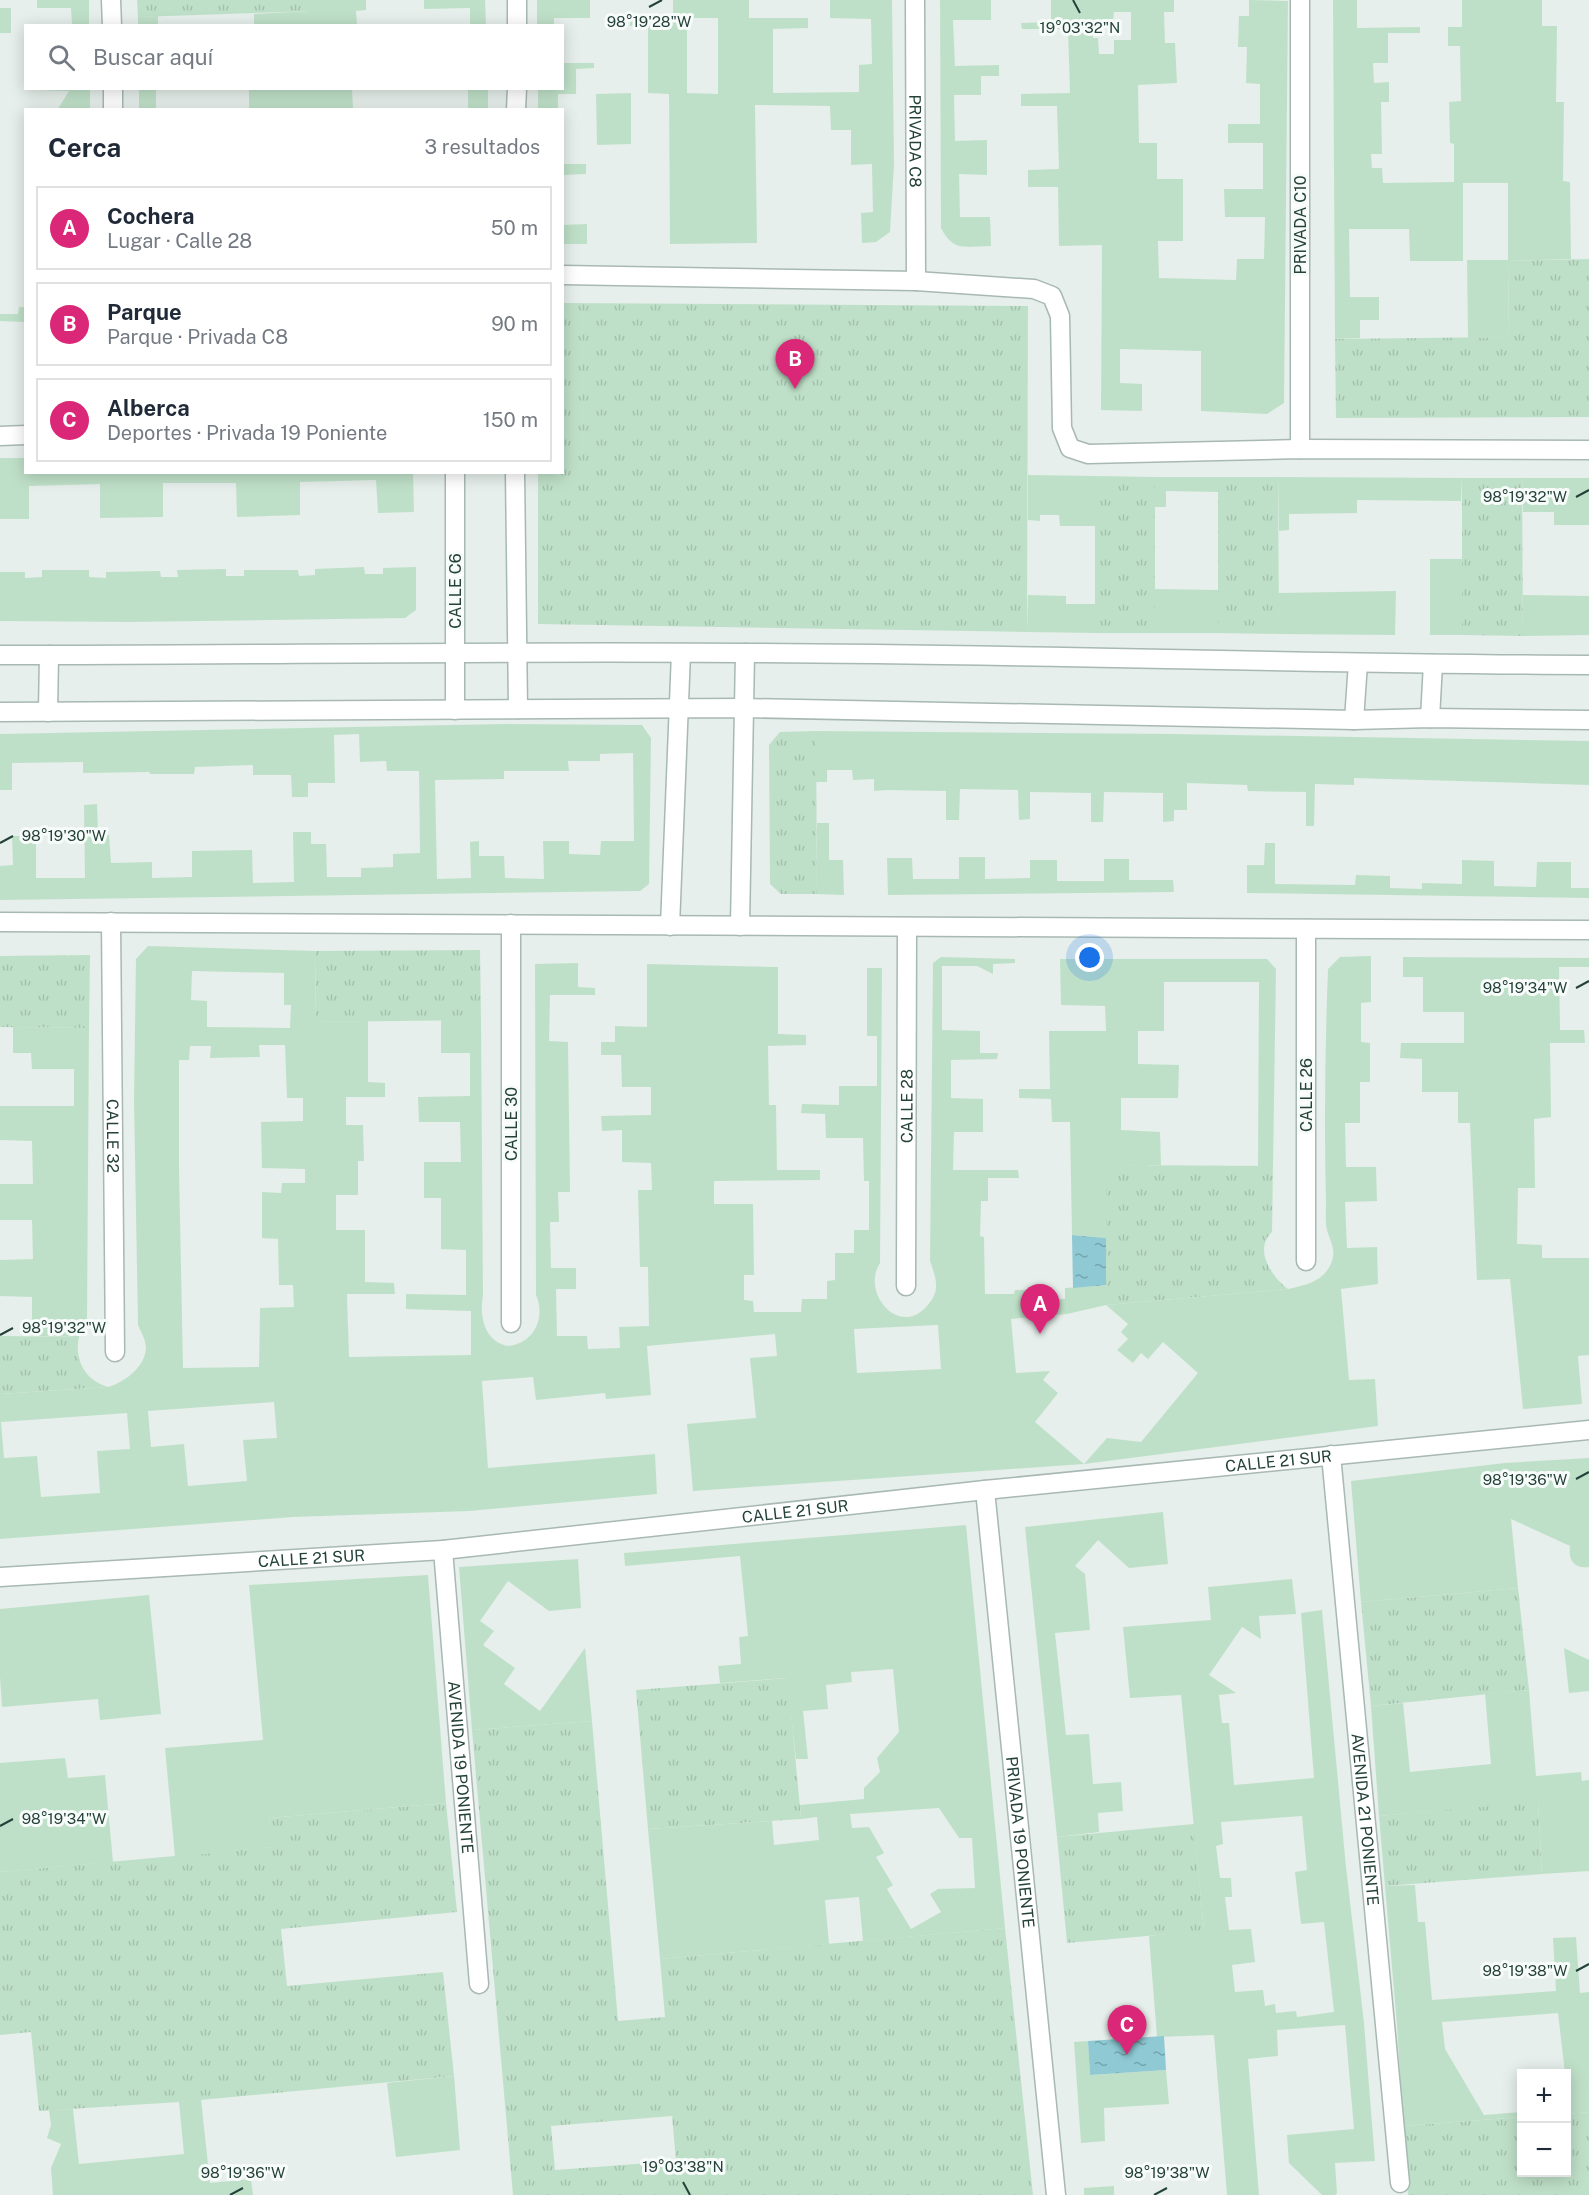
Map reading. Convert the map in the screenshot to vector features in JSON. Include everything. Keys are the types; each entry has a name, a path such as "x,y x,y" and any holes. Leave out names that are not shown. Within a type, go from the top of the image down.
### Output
{"street":[{"path":"111,0 112,24"},
{"path":"517,0 517,24"},
{"name":"PRIVADA C8","path":"915,0 916,281"},
{"name":"PRIVADA C10","path":"1300,0 1300,449"},
{"path":"113,90 113,108"},
{"path":"516,90 516,108"},
{"path":"564,275 916,281 1034,289 1052,296 1060,316 1062,428 1070,448 1088,454 1300,449 1589,450"},
{"path":"0,436 24,435"},
{"name":"CALLE C6","path":"455,474 455,710"},
{"path":"515,474 518,709"},
{"path":"0,655 518,651 745,652 1358,663 1589,664"},
{"path":"670,926 681,652"},
{"path":"740,926 745,652"},
{"path":"48,712 49,655"},
{"path":"1354,720 1358,663"},
{"path":"1430,718 1433,664"},
{"path":"0,712 743,708 1354,720 1430,718 1589,720"},
{"path":"0,922 1589,930"},
{"name":"CALLE 32","path":"111,922 115,1352"},
{"name":"CALLE 30","path":"511,1323 512,924"},
{"name":"CALLE 28","path":"906,1286 907,927"},
{"name":"CALLE 26","path":"1306,929 1306,1261"},
{"name":"CALLE 21 SUR","path":"0,1578 444,1550 986,1490 1589,1430"},
{"name":"AVENIDA 21 PONIENTE","path":"1330,1455 1400,2182"},
{"name":"PRIVADA 19 PONIENTE","path":"986,1490 1056,2195"},
{"name":"AVENIDA 19 PONIENTE","path":"444,1550 478,1984"}],"green space":[{"path":"37,0 89,0 89,24 72,24 71,8 37,8"},
{"path":"137,0 310,0 311,11 138,17"},
{"path":"310,0 366,0 366,10 356,11 357,24 254,24 254,14 310,11"},
{"path":"424,0 485,0 486,24 470,24 470,8 424,9"},
{"path":"537,0 590,0 590,18 554,18 554,24 537,24"},
{"path":"673,0 749,0 749,18 808,18 808,28 773,29 773,93 859,92 859,65 872,64 871,19 830,18 830,0 892,0 894,164 890,232 876,242 862,243 861,213 873,212 872,164 851,165 851,130 831,130 830,106 755,105 757,243 670,244 669,94 648,93 648,27 630,26 630,18 673,18","holes":["687,18 718,18 718,94 687,93"]},
{"path":"940,0 991,0 991,20 953,20 955,66 999,65 999,76 981,76 981,95 954,95 955,141 987,140 987,175 959,174 960,217 990,217 991,246 956,245 941,228"},
{"path":"1051,0 1174,0 1174,12 1164,12 1165,43 1175,43 1177,83 1138,85 1139,143 1157,143 1157,179 1183,179 1183,241 1158,241 1159,278 1236,280 1237,259 1264,259 1265,217 1225,217 1224,189 1263,189 1263,143 1228,143 1228,124 1260,124 1260,84 1246,83 1247,47 1238,47 1239,16 1249,16 1249,0 1288,1 1284,403 1267,414 1201,411 1201,351 1120,349 1120,383 1142,384 1142,411 1101,410 1102,245 1059,246 1058,187 1028,187 1028,170 1059,169 1057,106 1021,106 1021,94 1070,93 1068,29 1022,29 1021,23 1051,22","holes":["1114,12 1131,12 1131,40 1114,40 1114,54 1099,54 1098,38 1093,38 1092,22 1113,21"]},
{"path":"1333,0 1357,0 1357,28 1420,27 1420,33 1388,33 1388,63 1373,63 1374,83 1389,82 1389,102 1381,102 1382,154 1371,154 1372,168 1382,168 1383,183 1454,182 1454,144 1450,143 1449,102 1461,101 1460,46 1448,46 1448,27 1462,27 1462,0 1542,0 1542,26 1557,26 1556,102 1564,102 1563,181 1570,182 1571,259 1508,261 1509,337 1468,338 1467,260 1508,260 1508,183 1463,183 1463,261 1410,261 1409,229 1349,229 1350,297 1379,297 1379,320 1360,320 1360,338 1335,339"},
{"path":"0,8 11,8 11,33 0,33"},
{"path":"158,16 158,24 138,24 138,17"},
{"path":"564,63 594,63 594,68 576,69 576,94 558,94 558,108 538,108 538,90 564,90"},
{"path":"39,90 90,90 90,108 59,108 69,91"},
{"path":"139,90 156,90 156,108 139,108"},
{"path":"249,90 352,90 353,108 249,108"},
{"path":"468,90 488,90 488,108 468,108"},
{"path":"631,93 631,144 597,145 596,94"},
{"path":"564,164 586,164 586,174 564,175"},
{"path":"587,224 587,244 564,244 564,225"},
{"path":"1589,259 1589,417 1336,418 1335,339 1509,337 1508,261"},
{"path":"564,303 1028,306 1027,632 538,624 538,474 564,474"},
{"path":"19,307 24,307 24,322 0,321 0,314 18,314"},
{"path":"0,458 24,458 24,474 413,474 414,512 378,513 376,480 300,482 300,515 237,517 236,483 163,483 163,517 100,518 100,484 29,486 29,519 0,519"},
{"path":"1028,475 1095,476 1095,526 1060,526 1059,515 1040,515 1040,521 1028,520"},
{"path":"1095,476 1155,477 1155,633 1095,633"},
{"path":"1155,477 1218,477 1218,492 1166,491 1166,507 1155,507"},
{"path":"1218,477 1278,477 1279,634 1218,633"},
{"path":"1278,477 1462,478 1461,501 1357,500 1357,513 1289,514 1289,530 1279,531"},
{"path":"1462,478 1522,478 1523,636 1462,635"},
{"path":"1522,478 1589,478 1589,525 1554,525 1554,512 1523,512"},
{"path":"1430,559 1462,559 1462,635 1430,635"},
{"path":"364,567 365,574 383,574 383,568 416,567 416,610 405,618 130,622 0,621 0,572 25,572 25,578 42,577 42,570 89,570 89,577 106,578 106,572 160,571 161,577 178,577 177,570 226,569 226,576 244,576 244,570 298,570 299,576 315,575 315,569"},
{"path":"1155,589 1218,590 1218,633 1155,633"},
{"path":"1396,591 1395,635 1279,634 1278,593"},
{"path":"1028,595 1066,596 1066,604 1095,604 1095,633 1027,632"},
{"path":"1523,595 1589,596 1589,635 1523,636"},
{"path":"503,724 642,725 651,738 649,884 640,891 0,900 0,866 13,865 12,836 36,836 36,878 85,878 84,805 97,804 98,834 109,835 111,863 152,862 152,878 192,877 192,851 252,850 253,883 294,882 293,832 311,832 311,844 326,844 327,877 361,877 361,868 393,867 393,854 420,853 419,771 387,771 386,761 360,762 359,734 334,735 335,783 308,783 308,797 292,797 291,775 253,775 253,765 195,767 194,774 150,774 149,772 83,773 83,762 12,763 12,790 0,790 0,734","holes":["633,753 634,841 601,841 600,855 569,854 569,841 543,841 544,879 505,878 504,856 479,856 479,841 470,842 471,878 437,879 435,780 504,779 504,771 569,771 568,761 600,761 600,754"]},
{"path":"816,731 817,894 781,894 770,884 769,745 780,732"},
{"path":"816,731 1589,741 1589,785 1354,778 1354,785 1315,784 1314,826 1306,826 1306,792 1248,791 1247,785 1187,783 1187,810 1174,810 1174,821 1163,822 1163,793 1104,792 1103,822 1091,822 1091,793 1030,792 1030,819 1019,820 1018,790 960,789 959,820 946,820 946,791 874,791 874,779 853,780 852,770 827,770 827,782 816,782"},
{"path":"817,823 829,823 829,860 843,860 844,895 817,894"},
{"path":"1265,843 1275,843 1275,884 1355,885 1356,875 1390,876 1390,888 1422,889 1422,883 1462,884 1462,860 1494,861 1494,886 1536,887 1537,862 1571,862 1571,888 1589,888 1589,898 1247,893 1247,865 1264,865"},
{"path":"959,857 985,857 985,879 1030,878 1030,860 1057,860 1057,881 1104,881 1104,859 1129,859 1129,880 1173,880 1174,892 888,895 887,858 912,858 913,879 959,879"},
{"path":"148,946 316,951 315,1022 368,1021 368,1082 385,1083 385,1097 346,1097 346,1125 363,1125 364,1161 358,1161 358,1195 336,1195 336,1230 365,1230 365,1282 394,1283 395,1294 347,1294 349,1357 471,1355 471,1311 406,1309 406,1294 466,1295 466,1250 441,1249 441,1198 424,1198 424,1162 461,1162 460,1122 419,1122 418,1097 470,1096 470,1053 441,1053 441,1020 481,1020 482,1311 485,1326 493,1339 508,1346 525,1340 536,1328 540,1312 536,1295 535,964 578,963 578,987 595,988 595,995 550,995 549,1041 568,1042 570,1192 558,1192 559,1222 550,1222 551,1268 576,1268 576,1289 556,1289 557,1336 587,1336 588,1349 620,1348 619,1327 649,1326 648,1267 640,1267 638,1190 652,1190 651,1163 622,1162 622,1130 602,1131 601,1116 651,1115 651,1087 622,1087 621,1055 601,1055 601,1042 615,1042 615,1026 647,1027 647,964 778,967 778,1034 806,1035 806,1045 768,1046 769,1105 776,1105 777,1170 820,1170 820,1180 714,1181 714,1204 753,1204 754,1275 744,1275 744,1300 753,1301 754,1312 801,1312 802,1299 827,1299 827,1281 835,1280 835,1253 854,1253 854,1230 869,1230 869,1181 864,1181 863,1138 826,1138 825,1114 801,1113 802,1104 839,1105 839,1086 877,1086 877,1036 867,1036 867,968 882,968 880,1263 875,1275 875,1287 885,1307 894,1314 904,1317 915,1315 934,1297 936,1286 930,1261 933,963 941,957 1015,959 1015,963 993,964 993,974 977,966 942,966 942,1030 980,1031 980,1053 998,1053 997,1059 951,1060 951,1098 983,1099 983,1132 954,1132 953,1170 1018,1170 1019,1178 988,1178 988,1201 981,1201 980,1236 984,1237 985,1294 1014,1294 1015,1290 1030,1290 1030,1299 1065,1299 1065,1288 1106,1285 1106,1305 1067,1314 1011,1319 1016,1373 1050,1371 1043,1380 1058,1393 1035,1422 1084,1464 693,1491 687,1424 756,1418 750,1358 777,1356 775,1334 647,1346 651,1395 606,1399 605,1393 536,1400 533,1377 482,1381 488,1468 655,1454 657,1494 469,1511 293,1517 0,1539 0,1394 108,1387 133,1373 145,1355 145,1342 138,1325 134,1099 136,959","holes":["192,971 284,973 284,1005 291,1005 290,1028 207,1027 207,1001 191,1000","259,1045 285,1045 287,1098 303,1098 303,1121 261,1122 262,1168 305,1169 305,1183 282,1183 281,1193 262,1192 262,1238 278,1239 279,1285 293,1285 294,1307 260,1308 259,1367 183,1368 179,1060 189,1060 190,1046 211,1046 210,1058 260,1057","938,1325 941,1369 857,1373 854,1329","274,1402 277,1438 243,1440 247,1481 188,1486 184,1444 151,1447 148,1411","127,1413 130,1449 97,1451 100,1493 41,1497 37,1456 4,1458 1,1422"]},
{"path":"480,950 481,1020 315,1022 316,951"},
{"path":"90,955 89,1028 0,1027 0,956"},
{"path":"1371,956 1371,1002 1361,1003 1361,1042 1370,1043 1370,1082 1360,1082 1360,1123 1345,1123 1346,1167 1376,1167 1377,1201 1345,1202 1347,1248 1377,1247 1378,1284 1341,1289 1349,1380 1375,1379 1378,1426 1084,1464 1107,1438 1141,1442 1198,1373 1163,1342 1148,1359 1141,1353 1133,1363 1117,1350 1128,1339 1121,1332 1128,1324 1106,1305 1288,1289 1320,1278 1329,1268 1333,1252 1326,1220 1325,1086 1328,969 1340,957"},
{"path":"1403,957 1589,958 1589,967 1559,967 1560,1030 1584,1030 1585,1043 1550,1043 1551,1117 1534,1119 1535,1188 1518,1188 1517,1244 1542,1245 1542,1258 1589,1258 1589,1355 1578,1356 1582,1404 1523,1409 1510,1279 1477,1280 1470,1123 1458,1123 1458,1092 1422,1092 1422,1059 1400,1058 1401,1043 1464,1043 1464,1012 1423,1012 1423,977 1403,977"},
{"path":"1060,959 1267,959 1276,969 1273,1166 1258,1166 1259,982 1164,982 1164,1031 1138,1031 1138,1064 1179,1065 1178,1098 1121,1098 1121,1130 1160,1132 1161,1165 1106,1166 1106,1238 1072,1235 1070,1122 1052,1122 1051,1099 1019,1098 1019,1089 1050,1089 1049,1031 1106,1031 1105,1006 1061,1005"},
{"path":"13,1027 89,1028 87,1321 80,1329 79,1337 32,1336 32,1297 0,1296 0,1260 33,1259 32,1220 0,1220 0,1184 33,1184 32,1141 0,1140 0,1106 74,1106 74,1069 32,1069 31,1053 13,1053"},
{"path":"1106,1165 1273,1166 1272,1232 1264,1247 1264,1255 1276,1278 1288,1289 1106,1305"},
{"path":"0,1336 79,1337 78,1354 83,1368 93,1379 108,1387 0,1394"},
{"path":"1589,1458 1589,1567 1579,1567 1573,1562 1570,1546 1511,1519 1518,1588 1361,1602 1351,1481 1505,1463"},
{"path":"1163,1512 1168,1564 1129,1568 1098,1540 1075,1566 1085,1574 1090,1630 1055,1633 1066,1735 1089,1734 1093,1784 1121,1782 1123,1811 1098,1813 1099,1832 1057,1837 1025,1527"},
{"path":"966,1525 1005,1928 863,1941 859,1897 825,1900 829,1944 660,1959 648,1829 772,1821 774,1845 819,1840 817,1817 801,1819 800,1805 864,1799 864,1788 880,1772 877,1758 899,1732 893,1669 851,1672 852,1682 826,1685 828,1709 803,1711 808,1759 796,1759 787,1678 720,1683 718,1666 741,1664 739,1637 748,1636 740,1556 625,1566 624,1553","holes":["939,1808 959,1838 972,1838 975,1888 938,1889 930,1894 941,1912 911,1929 887,1889 893,1885 876,1857 884,1853 869,1827 852,1828 850,1814"]},
{"path":"578,1559 581,1608 549,1611 508,1581 480,1621 494,1631 483,1645 515,1668 504,1684 540,1711 585,1648 592,1721 472,1730 459,1567"},
{"path":"428,1575 446,1803 269,1818 272,1847 175,1857 165,1748 263,1740 249,1585"},
{"path":"1292,1579 1296,1614 1259,1616 1261,1639 1242,1627 1209,1675 1236,1693 1219,1695 1222,1723 1229,1723 1234,1785 1314,1778 1301,1613 1322,1610 1346,1867 1364,2023 1375,2161 1335,2163 1337,2193 1335,2195 1322,2195 1289,2163 1287,2135 1354,2129 1345,2025 1277,2030 1278,2056 1248,2059 1259,2195 1227,2195 1214,2035 1157,2037 1149,1936 1204,1930 1181,1695 1130,1698 1123,1627 1211,1620 1208,1587","holes":["1302,1816 1307,1870 1295,1872 1301,1924 1324,1922 1334,2012 1297,2017 1296,2011 1276,2013 1275,2004 1265,2006 1263,1990 1235,1992 1232,1965 1255,1962 1251,1929 1229,1930 1225,1897 1232,1897 1231,1878 1220,1878 1216,1846 1223,1844 1221,1822"]},
{"path":"1518,1588 1529,1690 1371,1706 1361,1602"},
{"path":"149,1595 161,1714 100,1720 98,1699 2,1707 0,1609"},
{"path":"1564,1648 1589,1660 1589,1691 1569,1693"},
{"path":"788,1678 801,1819 648,1829 636,1690"},
{"path":"1529,1690 1536,1776 1581,1772 1582,1781 1589,1780 1589,1871 1542,1874 1538,1802 1379,1816 1371,1706 1403,1703 1410,1772 1491,1764 1485,1694"},
{"path":"592,1721 618,2021 665,2017 660,1959 1005,1928 1033,2195 513,2195 472,1730","holes":["672,2116 676,2161 555,2170 551,2126"]},
{"path":"65,1758 68,1778 105,1775 113,1862 0,1872 0,1763"},
{"path":"1538,1801 1542,1874 1385,1886 1379,1816"},
{"path":"446,1803 457,1912 281,1929 287,1986 443,1972 454,2076 179,2102 39,2111 31,2032 0,2035 0,1872 271,1847 269,1818"},
{"path":"1194,1824 1204,1931 1067,1943 1057,1837"},
{"path":"1415,1885 1418,1922 1425,1922 1432,2000 1556,1991 1553,1938 1576,1937 1580,1993 1589,1992 1589,2112 1571,2114 1571,2069 1565,2069 1558,2013 1442,2022 1445,2049 1484,2115 1517,2112 1517,2117 1403,2126 1385,1886"},
{"path":"1088,2041 1090,2075 1166,2070 1169,2104 1104,2108 1105,2141 1081,2143 1074,2042"},
{"path":"454,2076 460,2150 396,2157 387,2083"},
{"path":"201,2099 210,2183 251,2179 253,2195 53,2195 51,2168 61,2144 47,2138 51,2125 49,2110 73,2109 79,2164 184,2154 179,2102"},
{"path":"1589,2112 1589,2195 1408,2195 1403,2126 1517,2117 1517,2177 1571,2177 1571,2114"},
{"path":"1114,2186 1114,2195 1084,2195 1084,2188"}],"water":[{"path":"1072,1235 1106,1238 1106,1285 1073,1288"},
{"path":"1164,2036 1166,2070 1090,2075 1088,2041"}],"place":[{"name":"Parque","path":"795,389"},
{"name":"Cochera","path":"1040,1334"},
{"name":"Alberca","path":"1127,2055"}]}
